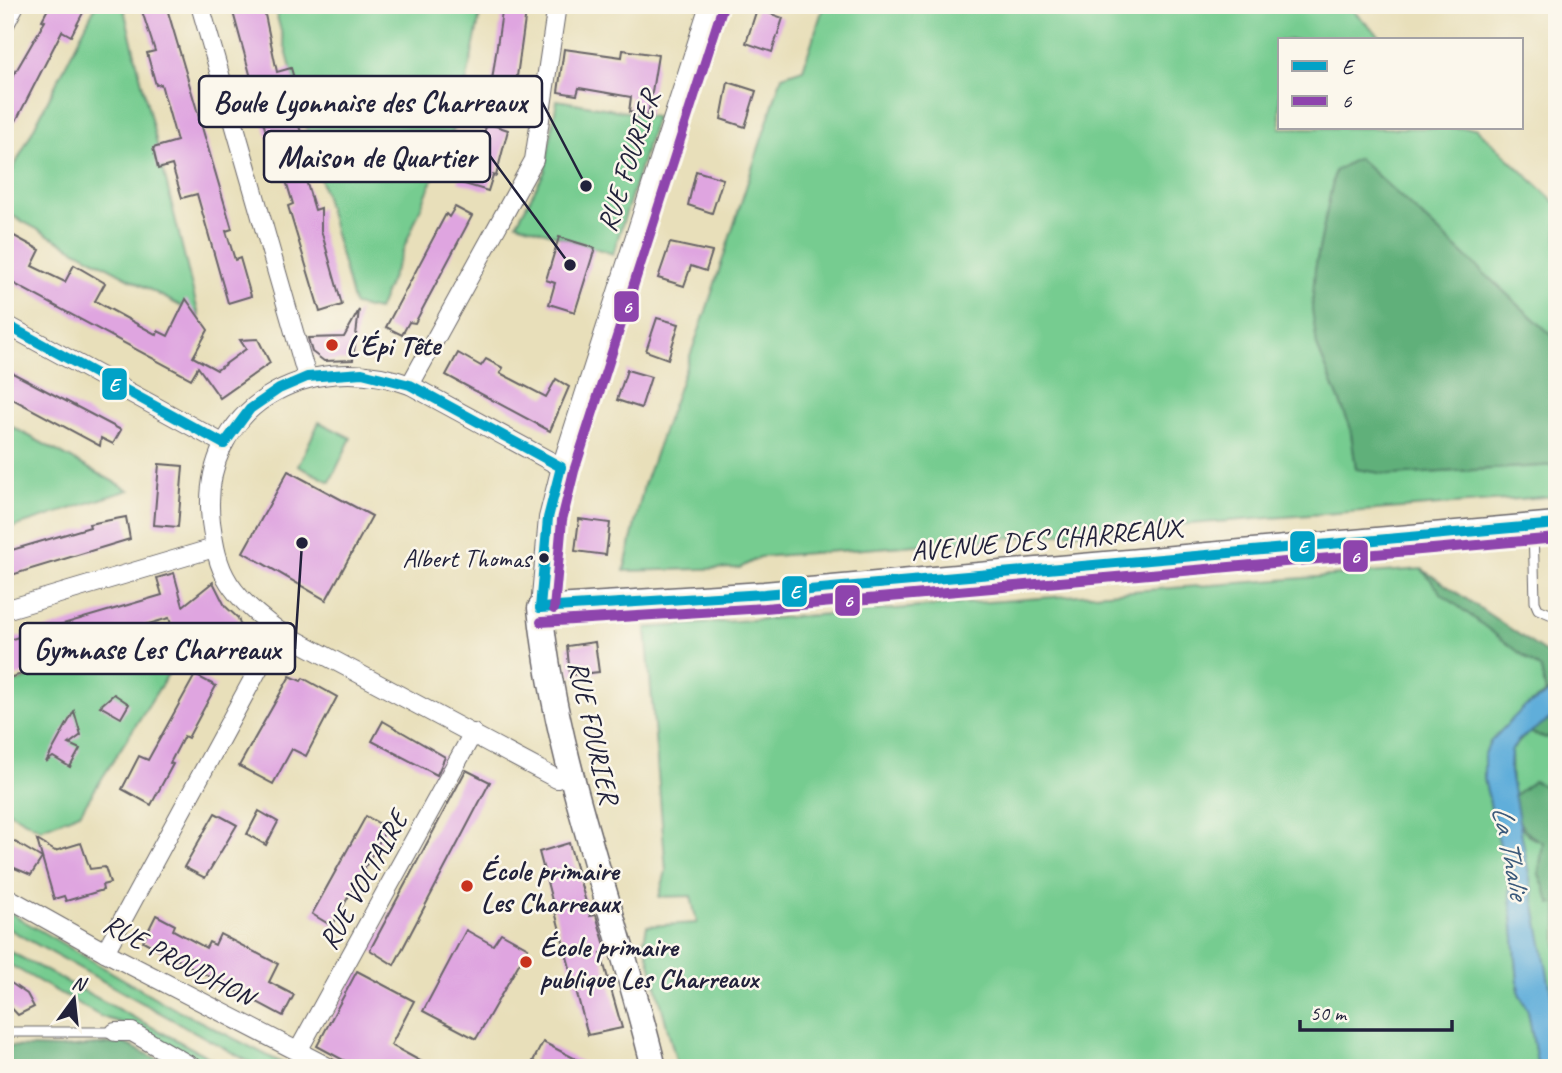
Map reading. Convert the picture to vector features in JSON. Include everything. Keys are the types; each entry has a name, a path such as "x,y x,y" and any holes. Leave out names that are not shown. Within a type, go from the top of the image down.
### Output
{"main road":[{"name":"AVENUE DES CHARREAUX","path":"540,607 764,594 1545,525"},
{"name":"RUE FOURIER","path":"540,607 550,689 571,774 654,1068"}],"street":[{"path":"5,24 15,5"},
{"path":"200,5 307,377"},
{"path":"410,385 534,160 557,5"},
{"name":"RUE FOURIER","path":"540,607 548,518 561,467 709,5"},
{"path":"5,324 224,444"},
{"path":"561,467 410,385 362,373 307,377 279,389 250,409 224,444 214,469 209,503 214,548 229,584 261,617 279,631 557,779 571,774"},
{"path":"5,610 214,548"},
{"path":"105,952 279,631"},
{"name":"RUE VOLTAIRE","path":"298,1051 473,733"},
{"name":"RUE PROUDHON","path":"5,896 105,952 330,1068"},
{"path":"115,1032 132,1032 194,1068"}],"lane":[{"path":"1545,525 1535,601 1538,609 1552,615"},
{"path":"5,1032 115,1032"}],"green space":[{"path":"96,5 123,5 199,316 5,212 5,185"},
{"path":"274,5 482,5 460,114 378,310 354,305"},
{"path":"824,5 1347,5 1382,38 1278,38 1278,130 1478,130 1557,204 1557,340 1358,158 1335,171 1315,269 1317,346 1350,426 1356,469 1392,475 1557,465 1557,496 760,557 740,568 624,571 644,485 706,311 782,76 803,69"},
{"path":"557,100 656,117 613,254 517,223 545,171"},
{"path":"1358,158 1557,340 1557,465 1392,475 1356,469 1350,426 1317,346 1312,309 1315,269 1335,171"},
{"path":"319,422 351,438 330,482 298,466"},
{"path":"5,423 129,490 5,530"},
{"path":"1422,569 1443,594 1541,669 1546,693 1523,708 1484,779 1508,875 1519,993 1528,1011 1538,1068 678,1068 644,940 647,926 697,923 691,896 659,897 666,871 646,628"},
{"path":"1422,569 1549,655 1557,652 1557,689 1546,693 1541,669 1442,594"},
{"path":"158,637 177,660 80,813 40,829 5,810 5,686"},
{"path":"1557,714 1557,732 1546,738 1528,732"},
{"path":"1528,732 1546,738 1557,732 1557,819 1550,790 1534,781 1512,797 1511,751"},
{"path":"1534,781 1550,790 1557,819 1557,904 1551,904 1539,874 1543,842 1524,830 1512,797"},
{"path":"1517,822 1530,837 1543,842 1539,874 1551,903 1557,904 1557,1024"},
{"path":"5,910 166,1004 292,1068 260,1068 5,927"},
{"path":"5,949 229,1068 206,1068 126,1024 102,1017 5,962"},
{"path":"123,1043 178,1068 5,1068 5,1046 60,1048"}],"water":[{"name":"La Thalie","path":"1557,689 1557,714 1519,740 1511,751 1510,772 1557,1024 1557,1068 1538,1068 1528,1011 1519,993 1509,883 1484,779 1484,756 1490,742 1523,708"}],"building":[{"path":"50,5 87,5 71,36 62,31 16,121 5,115 5,90 45,21 42,20"},
{"path":"140,5 166,5 232,229 226,231 235,260 240,258 251,296 228,303 197,194 182,198 172,165 158,169 153,148 177,141 161,84 156,85 147,53 155,51"},
{"path":"231,5 263,5 277,72 291,68 303,110 295,112 302,136 293,138 315,210 321,208 321,230 342,305 320,312 288,206 293,204 284,174 278,176"},
{"path":"503,5 527,5 515,91 491,87"},
{"path":"757,9 783,18 772,52 746,43"},
{"path":"564,49 622,57 623,50 658,55 648,116 629,112 631,97 579,88 577,95 558,92"},
{"path":"728,82 756,91 745,127 721,119"},
{"path":"487,123 508,130 496,176 493,175 488,191 458,182 471,149 479,151"},
{"path":"696,171 723,179 712,213 688,205"},
{"path":"455,207 472,216 415,323 409,322 402,335 386,327 446,214 449,217"},
{"path":"5,231 40,250 32,266 65,282 74,265 105,283 95,301 157,335 158,331 168,336 186,299 208,330 193,357 217,370 246,349 240,340 258,339 270,363 220,398 198,367 191,379 5,279"},
{"path":"559,237 595,248 575,312 549,304 555,283 546,280"},
{"path":"670,243 712,252 706,271 691,266 684,286 658,278"},
{"name":"L'Épi Tête","path":"359,310 353,360 324,361 312,352 308,338 344,337"},
{"path":"657,318 679,324 668,359 646,351"},
{"path":"458,353 481,366 486,359 503,368 500,373 546,397 556,379 569,387 550,431 446,375"},
{"path":"5,369 121,430 113,444 101,438 100,446 5,395"},
{"path":"627,370 651,377 641,408 617,400"},
{"path":"159,464 183,466 178,527 154,525"},
{"path":"288,471 372,516 326,600 243,552"},
{"path":"126,517 130,539 5,577 5,552 90,527 89,524"},
{"path":"579,519 610,523 606,555 575,551"},
{"path":"174,573 183,606 213,582 225,606 238,618 242,631 250,628 254,642 246,657 229,661 222,634 176,638 169,618 42,655 44,671 40,669 5,679 5,641 162,595 157,578"},
{"path":"595,642 599,672 570,675 567,646"},
{"path":"195,675 216,686 188,738 184,736 170,763 173,764 151,805 122,789 139,756 148,760"},
{"path":"290,676 301,681 303,678 337,697 306,756 292,749 273,784 239,766"},
{"path":"114,694 129,704 121,718 100,706"},
{"path":"74,711 81,735 69,744 80,749 70,767 53,757 46,762"},
{"path":"383,721 445,757 437,775 372,741"},
{"path":"466,770 490,782 394,965 370,950"},
{"path":"259,811 278,822 266,845 247,834"},
{"path":"215,813 237,825 205,878 184,867"},
{"path":"366,816 387,828 332,926 312,914"},
{"path":"5,836 42,858 31,875 5,864"},
{"path":"37,840 55,851 81,843 90,869 105,867 110,883 102,885 103,890 66,901 64,896 54,899"},
{"path":"569,843 590,916 596,915 607,952 601,954 622,1028 588,1035 539,852"},
{"path":"156,915 175,925 173,930 206,948 209,942 215,945 220,934 278,964 269,982 294,995 283,1016 143,941"},
{"path":"466,930 493,945 501,933 528,948 476,1039 423,1011"},
{"path":"357,971 414,1001 391,1045 433,1068 358,1068 317,1046"},
{"path":"5,979 27,994 34,1007 18,1015 5,1001"},
{"path":"543,1042 593,1068 547,1068 533,1061"}],"transit line":[{"name":"6","path":"554,609 562,520 574,471 722,9"},
{"name":"E","path":"5,324 224,444"},
{"name":"E","path":"224,444 250,409 279,389 307,377 362,373 410,385 561,467"},
{"name":"E","path":"540,608 548,518 561,467"},
{"name":"E","path":"540,608 764,594 1557,524"},
{"name":"6","path":"541,622 765,608 1557,538"}],"place":[{"name":"Boule Lyonnaise des Charreaux","path":"586,186"},
{"name":"Maison de Quartier","path":"570,265"},
{"name":"L'Épi Tête","path":"332,345"},
{"name":"Gymnase Les Charreaux","path":"302,543"},
{"name":"Albert Thomas","path":"544,558"},
{"name":"École primaire Les Charreaux","path":"467,886"},
{"name":"École primaire publique Les Charreaux","path":"526,962"}]}
